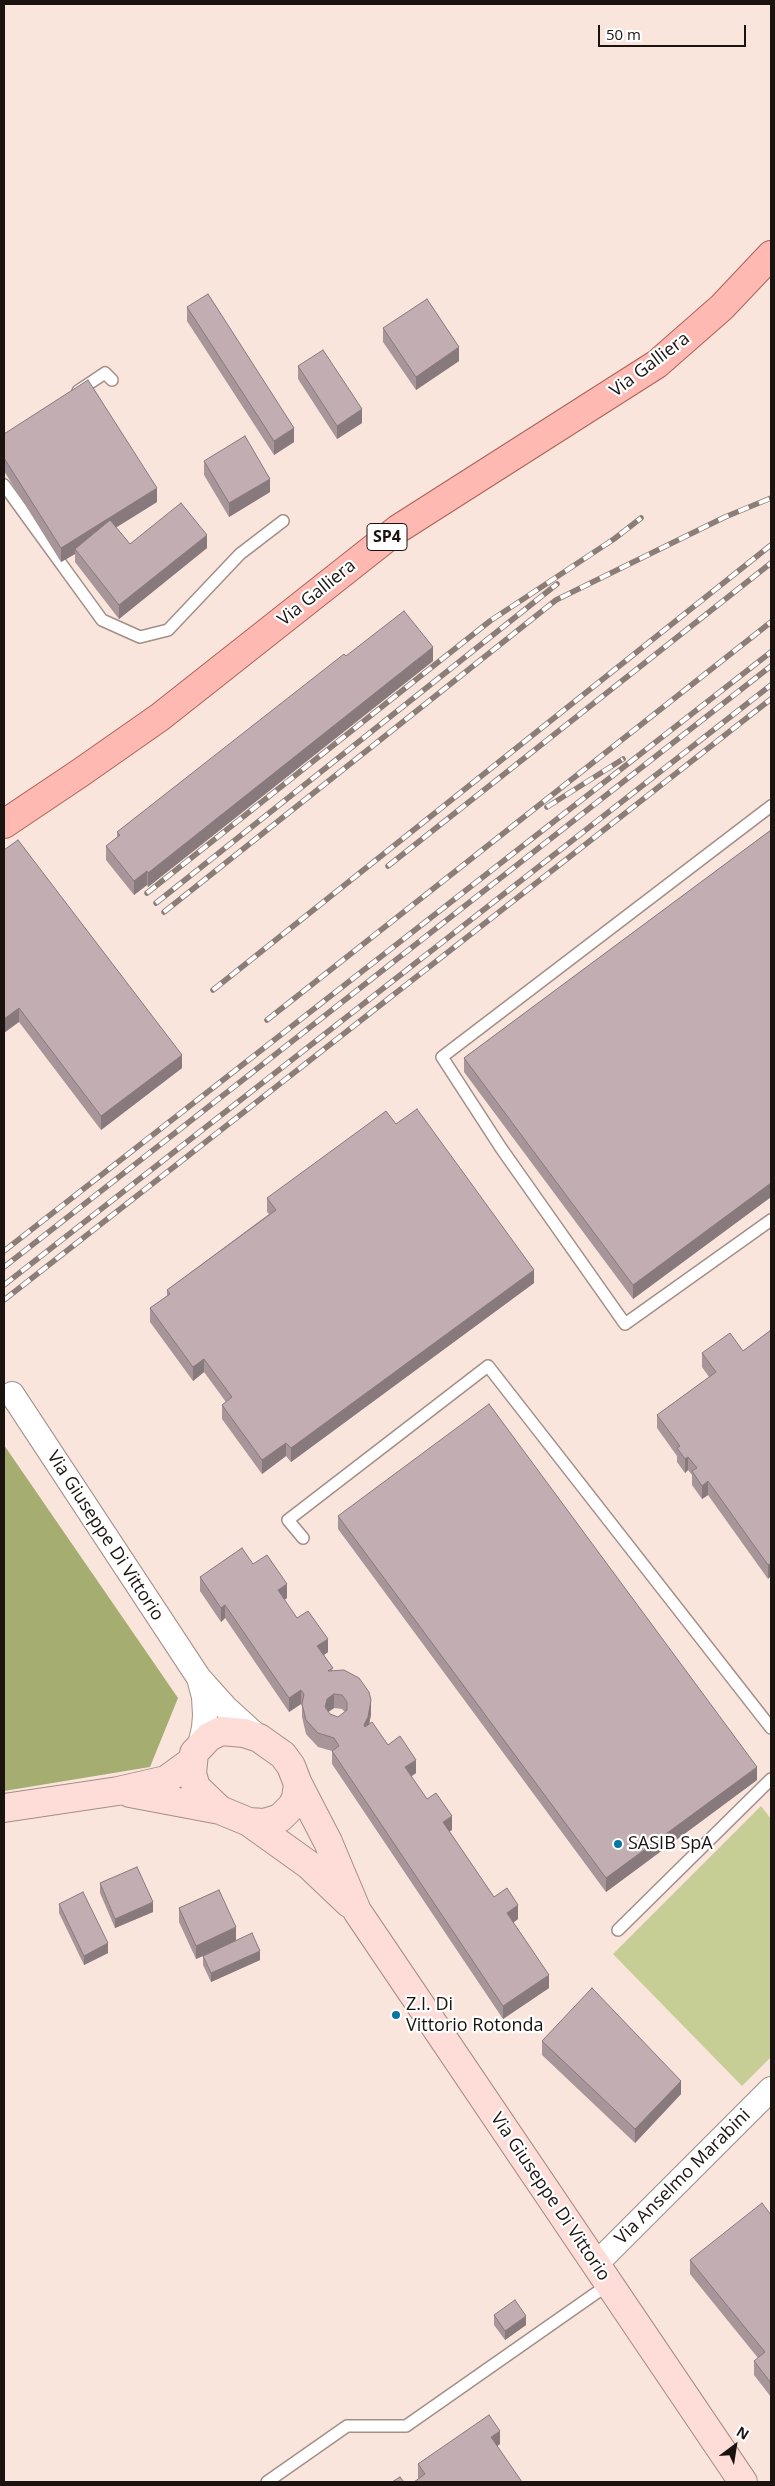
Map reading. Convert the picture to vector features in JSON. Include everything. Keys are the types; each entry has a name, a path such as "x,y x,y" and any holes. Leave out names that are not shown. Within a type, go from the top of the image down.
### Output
{"main road":[{"name":"Via Galliera","path":"4,824 80,774 160,717 398,529 657,364 722,307 771,255"}],"street":[{"name":"Via Giuseppe Di Vittorio","path":"12,1394 199,1678 225,1707 259,1738 283,1755 291,1766 298,1784 328,1842 357,1911 743,2482"},
{"name":"Via Giuseppe Di Vittorio","path":"199,1678 204,1697 204,1728 192,1774 196,1787 220,1810"},
{"name":"Via Giuseppe Di Vittorio","path":"4,1808 118,1791 166,1780 196,1753 209,1737 221,1731 244,1733 259,1738"},
{"name":"Via Giuseppe Di Vittorio","path":"249,1822 272,1822 286,1813 296,1798 298,1784"},
{"name":"Via Giuseppe Di Vittorio","path":"118,1791 220,1810 249,1822 309,1865 357,1911"},
{"name":"Via Anselmo Marabini","path":"602,2275 771,2089"}],"lane":[{"path":"66,399 105,372 112,380"},
{"path":"4,485 102,620 140,637 168,630 240,554 284,521"},
{"path":"771,806 442,1057 501,1148 625,1324 771,1220"},
{"path":"303,1538 288,1520 488,1366 771,1728"},
{"path":"618,1930 771,1778"},
{"path":"267,2482 347,2426 406,2426 602,2275"}],"green space":[{"path":"4,1445 178,1698 150,1767 4,1791"},
{"path":"761,1806 771,1819 771,2057 742,2086 613,1954"}],"building":[{"path":"208,294 294,428 274,441 187,307"},
{"path":"427,299 459,347 416,377 383,328"},
{"path":"323,350 362,409 337,426 298,366"},
{"path":"88,380 157,488 61,548 4,458 4,434"},
{"path":"245,436 270,479 229,503 204,461"},
{"path":"181,503 207,535 119,605 75,549 110,520 130,544"},
{"path":"404,611 433,647 148,873 147,871 134,881 106,846 120,835 117,832 344,654 346,656"},
{"path":"771,830 771,1183 633,1285 464,1058"},
{"path":"18,840 182,1055 101,1116 19,1008 4,1019 4,850"},
{"path":"417,1109 534,1270 291,1448 286,1443 262,1460 222,1405 232,1397 204,1359 193,1367 150,1308 170,1294 167,1290 276,1210 267,1198 386,1111 396,1124"},
{"path":"771,1330 771,1563 768,1565 708,1481 702,1486 692,1471 697,1468 688,1457 685,1459 677,1448 680,1446 657,1415 716,1372 702,1353 730,1333 743,1351"},
{"path":"489,1404 757,1767 606,1878 338,1516"},
{"path":"242,1548 253,1564 267,1555 287,1584 278,1590 297,1618 308,1611 328,1639 317,1646 333,1668 328,1671 344,1670 359,1678 369,1692 371,1700 365,1727 372,1722 388,1745 400,1736 416,1760 405,1767 427,1799 436,1793 452,1816 443,1822 494,1897 507,1888 518,1905 507,1913 549,1975 503,2006 332,1751 339,1746 334,1738 318,1733 306,1720 302,1704 304,1694 301,1690 289,1698 225,1605 221,1608 200,1577","holes":["334,1694 342,1695 347,1702 347,1710 338,1717 330,1714 325,1707 327,1699"]},
{"path":"137,1867 153,1902 115,1919 100,1883"},
{"path":"219,1890 236,1927 196,1946 179,1908"},
{"path":"83,1892 108,1943 84,1956 59,1904"},
{"path":"252,1933 260,1951 211,1973 203,1956"},
{"path":"592,1988 681,2081 635,2129 542,2041"},
{"path":"762,2203 771,2215 771,2383 754,2361 765,2352 690,2260"},
{"path":"515,2300 526,2316 505,2331 494,2315"},
{"path":"489,2415 500,2431 491,2437 522,2482 414,2482 425,2474 418,2464"},
{"path":"400,2477 404,2482 392,2482"}],"railway":[{"path":"164,912 556,600 725,517 771,498"},
{"path":"147,893 490,621 614,539 641,518"},
{"path":"213,990 771,545"},
{"path":"388,866 771,563"},
{"path":"156,903 557,584"},
{"path":"267,1020 771,622"},
{"path":"4,1251 771,652"},
{"path":"4,1267 771,666"},
{"path":"4,1285 771,685"},
{"path":"4,1300 771,699"},
{"path":"547,807 623,759"}],"place":[{"name":"SASIB SpA","path":"618,1844"},
{"name":"Z.I. Di Vittorio Rotonda","path":"396,2015"}]}
